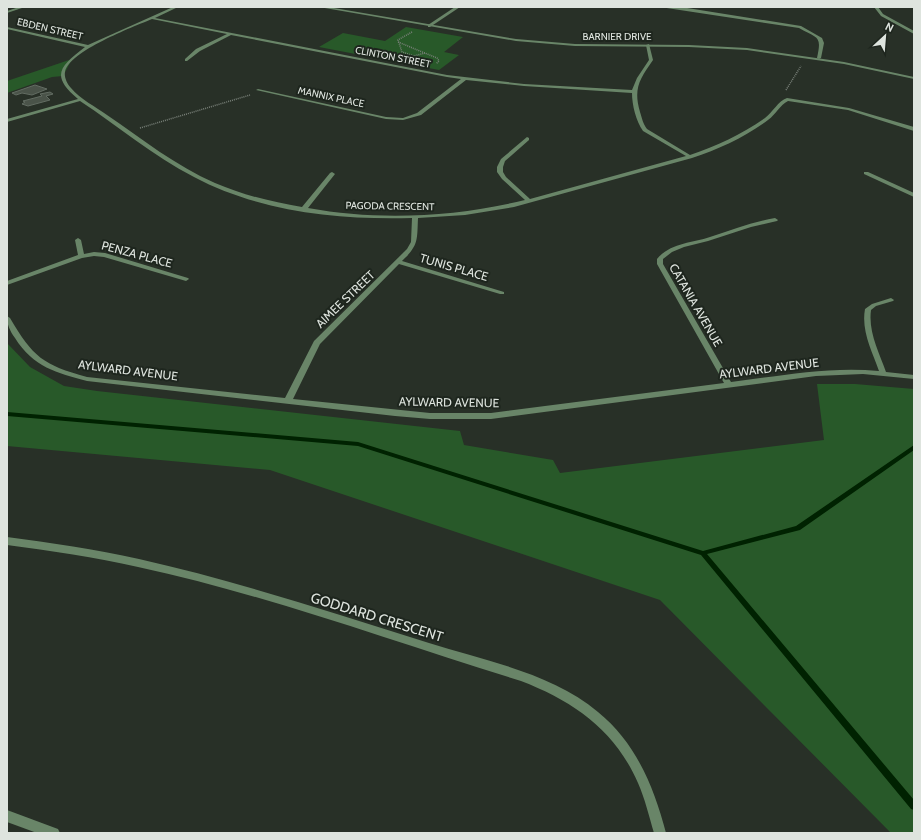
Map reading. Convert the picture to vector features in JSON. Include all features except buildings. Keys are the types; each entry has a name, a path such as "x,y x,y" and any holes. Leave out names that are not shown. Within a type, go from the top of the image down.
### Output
{"street":[{"path":"7,12 23,7"},
{"name":"PAGODA CRESCENT","path":"176,7 88,46 72,59 63,70 64,82 81,99 177,165 213,184 258,200 304,209 350,215 415,217 499,208 529,201 719,147 772,115 781,102 787,99"},
{"name":"BARNIER DRIVE","path":"321,7 429,26 541,43 735,48 819,58 914,78"},
{"path":"429,26 458,7"},
{"path":"543,7 550,7"},
{"path":"662,7 680,8 800,27 820,38 822,43 819,58"},
{"path":"876,7 882,15 914,34"},
{"name":"CLINTON STREET","path":"151,18 464,79 524,85 634,92"},
{"name":"EBDEN STREET","path":"7,28 88,46"},
{"path":"187,60 198,50 230,34"},
{"path":"648,45 651,60 639,76 634,92 638,114 645,130 689,156"},
{"name":"MANNIX PLACE","path":"258,90 386,118 401,119 411,118 419,114 464,79"},
{"path":"7,121 81,99"},
{"path":"787,99 849,109 914,129"},
{"path":"400,126 401,119"},
{"path":"527,139 503,160 500,167 500,172 504,178 529,201"},
{"path":"866,173 914,196"},
{"path":"304,209 332,174"},
{"name":"AIMEE STREET","path":"288,401 322,336 410,250 414,242 415,217"},
{"name":"CATANIA AVENUE","path":"729,385 660,264 660,259 670,251 684,245 761,222 775,220"},
{"path":"78,240 81,256"},
{"name":"PENZA PLACE","path":"7,283 81,256 94,254 105,255 186,279"},
{"name":"TUNIS PLACE","path":"399,262 502,293"},
{"path":"883,373 866,316 868,309 874,305 891,300"},
{"name":"AYLWARD AVENUE","path":"7,318 30,354 45,364 70,375 87,379 402,414 491,416 816,374 863,372 914,377"},
{"name":"GODDARD CRESCENT","path":"7,541 76,550 215,582 550,686 590,711 622,745 640,772 655,810 660,833"},
{"path":"7,816 54,833"}],"path":[{"path":"398,42 417,28"},
{"path":"398,42 439,60 434,66"},
{"path":"398,42 404,54 417,56 425,53"},
{"path":"787,99 785,91 806,57"},
{"path":"128,131 247,97 258,90"}],"green space":[{"path":"406,27 463,37 444,52 459,55 439,70 319,47 343,33 385,41"},
{"path":"72,59 63,76 52,77 7,93 7,81"},
{"path":"7,343 30,367 64,386 97,391 460,431 464,445 553,460 560,473 824,440 817,384 855,384 914,389 914,833 891,833 660,600 270,470 7,446"}],"waterway":[{"path":"7,414 358,444 703,553"},
{"path":"703,553 798,528 914,447"},
{"path":"703,553 914,806"}]}
